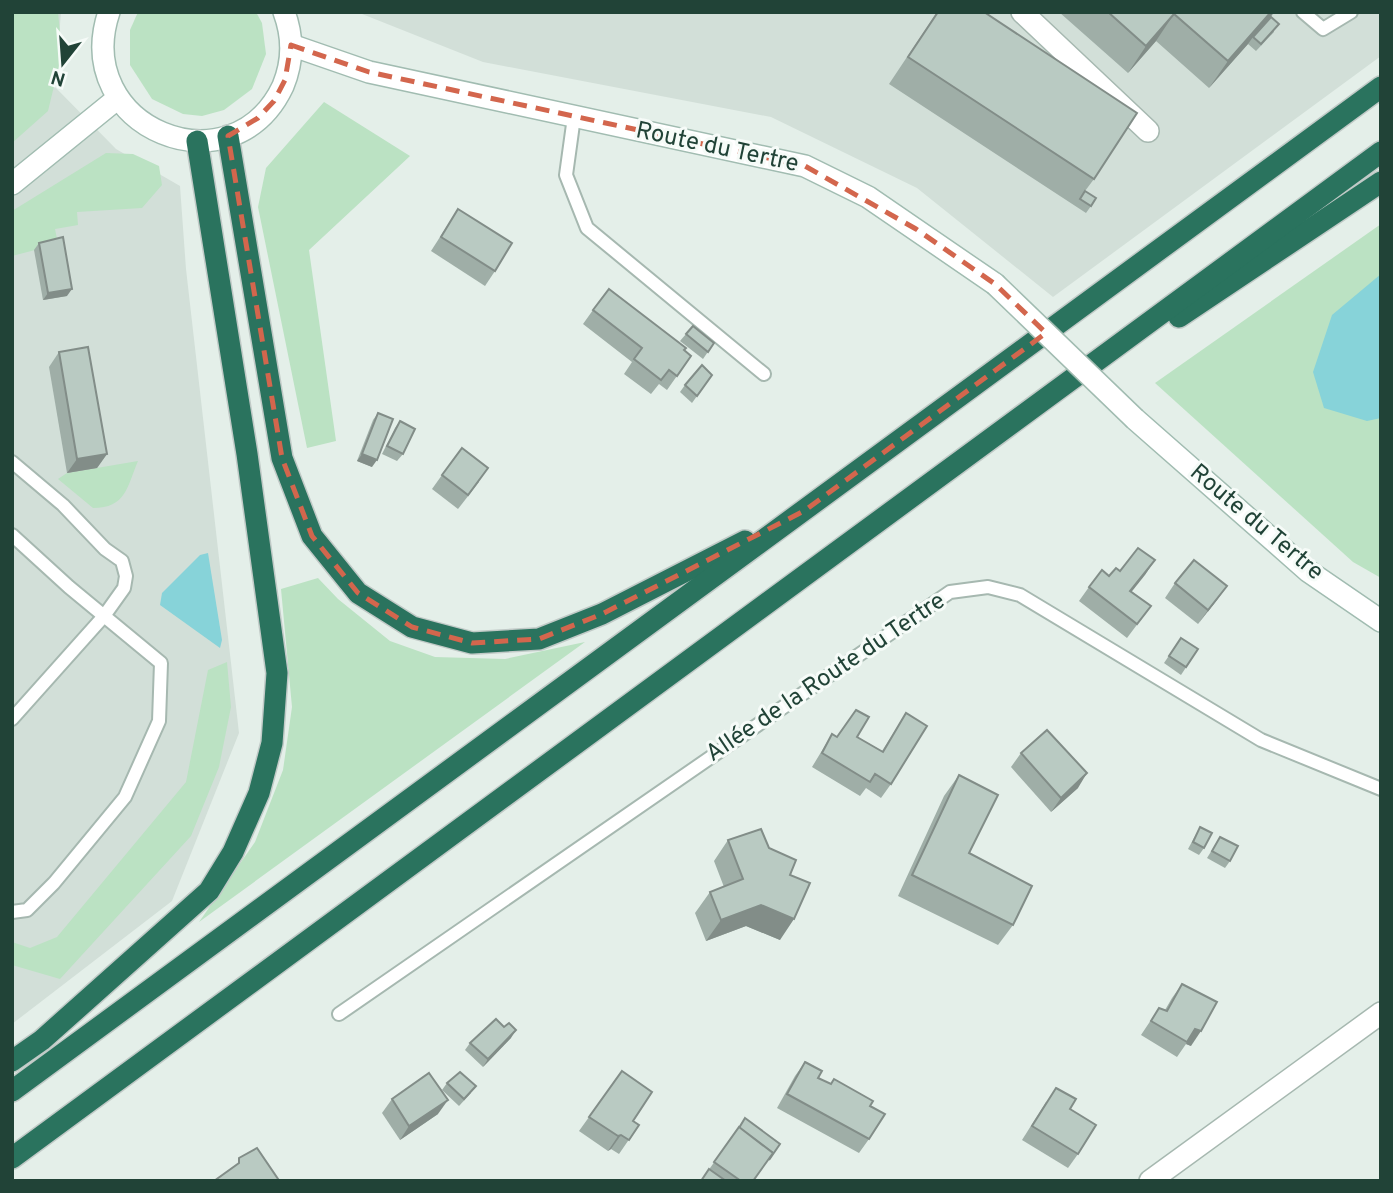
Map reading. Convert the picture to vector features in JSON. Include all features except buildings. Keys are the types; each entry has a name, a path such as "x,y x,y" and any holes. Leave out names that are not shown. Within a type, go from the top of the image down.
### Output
{"highway":[{"path":"12,1091 1381,87"},
{"path":"228,136 282,458 312,536 358,593 411,628 472,643 539,639 602,614 804,511"},
{"path":"12,1061 43,1040 209,891 233,852 259,793 272,743 277,674 247,454 197,141"},
{"path":"12,1158 1381,152"},
{"path":"920,491 1381,182"}],"street":[{"path":"109,12 103,56 108,78 118,98 133,116 152,130 174,138 197,141 228,136 249,125 274,101 285,80 291,45 284,12"},
{"path":"1022,12 1148,131"},
{"name":"Route du Tertre","path":"291,45 369,72 805,166 868,197 995,284 1135,419 1308,571 1381,621"},
{"path":"12,184 118,98"},
{"path":"1150,1181 1381,1013"}],"lane":[{"path":"1303,12 1323,29 1351,12"},
{"path":"574,117 566,176 587,228 764,374"},
{"path":"12,463 63,505 105,549 122,561 125,576 124,588 104,616 12,719"},
{"path":"12,535 161,663 159,721 125,797 54,883 27,910 12,912"},
{"name":"Allée de la Route du Tertre","path":"339,1014 950,592 988,587 1020,595 1261,740 1381,789"}],"highlighted area":[{"path":"291,45 369,72 805,166 916,229 995,284 1046,333 804,511 602,614 539,639 472,643 412,627 358,593 312,536 282,458 228,136 258,118 274,101 285,80"}],"shaded area":[{"path":"12,12 61,12 55,87 116,149 180,186 186,269 239,733 172,901 12,1024"},
{"path":"357,12 1381,12 1381,56 1053,297 917,188 771,117 483,62"}],"green space":[{"path":"12,12 58,12 62,53 48,111 12,143"},
{"path":"138,12 256,12 262,23 266,54 252,89 224,110 202,116 183,114 152,99 130,65 130,30"},
{"path":"324,102 410,156 309,250 336,441 307,448 258,207 266,168"},
{"path":"106,153 133,154 159,166 162,185 142,208 77,212 78,225 55,229 58,244 12,256 12,211"},
{"path":"1381,224 1381,578 1353,562 1155,383"},
{"path":"138,461 124,494 119,500 104,507 93,508 58,479 67,473"},
{"path":"318,578 338,599 390,641 435,657 505,659 585,642 199,922 255,842 283,770 292,707 281,589"},
{"path":"227,662 231,707 219,767 191,836 60,979 12,965 12,942 30,948 57,937 186,782 208,670"}],"water":[{"path":"1381,274 1381,418 1367,421 1324,408 1313,372 1332,315"},
{"path":"208,553 222,640 220,648 160,605 162,593 200,555"}]}
